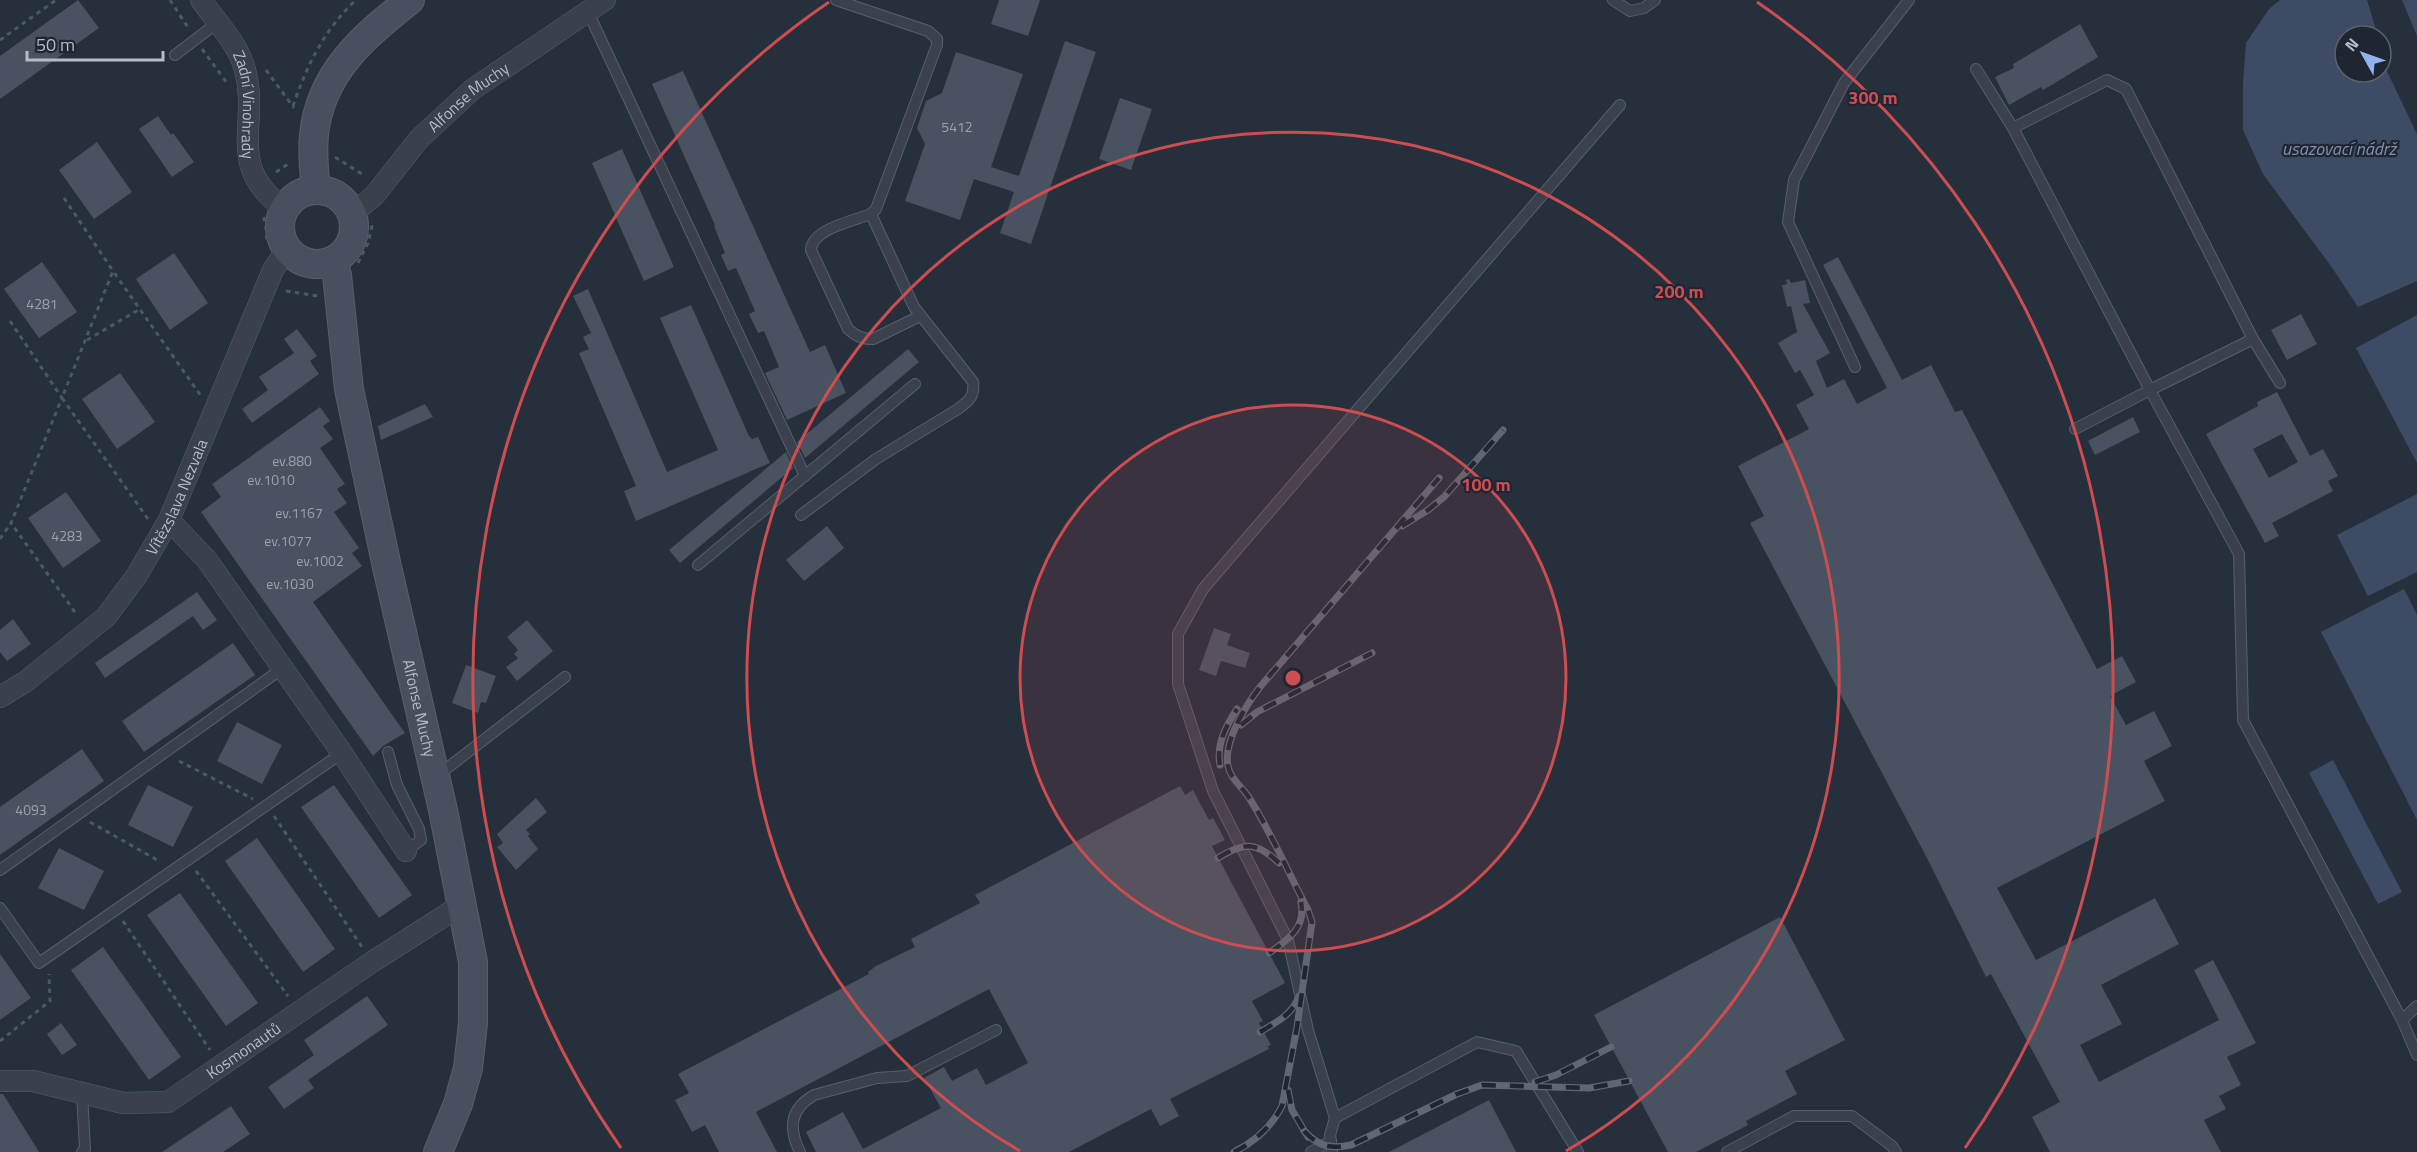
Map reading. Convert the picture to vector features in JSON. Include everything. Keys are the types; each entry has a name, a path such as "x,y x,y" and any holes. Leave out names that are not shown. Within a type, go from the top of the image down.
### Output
{"main road":[{"path":"316,190 314,134 328,85 346,56 358,43 410,0"},
{"path":"316,190 334,194 362,217 352,241 341,256 345,262 316,265 300,261 277,247 282,217 272,209 298,195 316,190"},
{"name":"Alfonse Muchy","path":"345,262 337,275 349,390 463,904 473,962 473,1023 465,1077 458,1104 438,1152"}],"street":[{"name":"Zadní Vinohrady","path":"201,0 239,53 246,72 247,134 254,173 272,209"},
{"name":"Alfonse Muchy","path":"362,217 374,196 419,139 473,89 597,6"},
{"name":"Vítězslava Nezvala","path":"0,697 26,682 106,617 137,575 164,527 214,415 277,264 277,247"},
{"path":"164,527 207,560 342,753 406,851"},
{"name":"Kosmonautů","path":"0,1081 33,1081 123,1103 168,1102 372,962 463,904"}],"lane":[{"path":"836,0 928,31 937,39 938,45 879,205 871,214 819,234 811,244 811,250 848,329 855,336 873,339 920,315"},
{"path":"1613,0 1630,11 1644,8 1655,0"},
{"path":"1855,367 1788,222 1794,180 1844,83 1909,0"},
{"path":"597,6 805,476"},
{"path":"175,55 217,23"},
{"path":"1976,69 2013,128 2239,554 2243,720 2402,1020 2417,1055"},
{"path":"2013,128 2107,80 2126,89 2253,339 2280,383"},
{"path":"1311,1152 1331,1147 1330,1135 1335,1118 1308,1030 1288,940 1213,791 1178,684 1178,634 1203,589 1620,105"},
{"path":"801,515 876,459 969,400 974,391 973,382 920,315 871,214"},
{"path":"2075,429 2253,339"},
{"path":"698,565 915,384"},
{"path":"0,870 283,668"},
{"path":"435,778 565,678"},
{"path":"388,752 397,786 419,829 421,840 406,851"},
{"path":"0,908 43,960 342,753"},
{"path":"2402,1020 2417,1006"},
{"path":"800,1152 794,1140 792,1128 799,1108 807,1099 814,1095 877,1078 907,1076 996,1030"},
{"path":"1335,1118 1478,1042 1516,1051 1578,1152"},
{"path":"82,1093 85,1149 82,1152"},
{"path":"1727,1152 1794,1116 1852,1116 1892,1146 1896,1152"}],"path":[{"path":"0,40 56,0"},
{"path":"170,0 229,85"},
{"path":"292,106 304,74 320,42 338,18 356,0"},
{"path":"265,68 299,115"},
{"path":"64,198 214,415"},
{"path":"272,209 266,225 277,247"},
{"path":"345,262 368,243 362,217"},
{"path":"0,539 10,522 113,271"},
{"path":"268,283 303,295 339,295"},
{"path":"85,341 140,309"},
{"path":"10,321 62,398 164,527"},
{"path":"10,522 88,631"},
{"path":"164,753 266,805 372,962"},
{"path":"78,815 174,870"},
{"path":"187,860 300,1012"},
{"path":"115,910 220,1066"},
{"path":"0,1041 50,1001 43,960"}],"water":[{"name":"usazovací nádrž","path":"2280,0 2367,0 2374,24 2333,24 2333,84 2393,84 2417,134 2417,281 2358,307 2263,174 2243,130 2246,43 2269,9"},
{"path":"2402,0 2417,0 2417,36"},
{"path":"2417,315 2417,463 2356,348"},
{"path":"2417,494 2417,572 2368,596 2337,535"},
{"path":"2404,589 2417,615 2417,820 2321,632"},
{"path":"2333,760 2402,892 2378,904 2309,773"}],"building":[{"path":"78,0 99,28 0,99 0,56"},
{"path":"999,0 1040,0 1028,36 991,24"},
{"path":"2080,24 2098,57 2043,90 2041,87 2009,105 1995,77 2014,68 2013,64"},
{"path":"1065,41 1096,52 1031,244 1000,233 1014,192 974,179 960,220 905,201 925,144 917,128 926,101 942,93 956,52 1023,74 991,167 1019,176"},
{"path":"683,71 810,352 825,345 846,393 787,420 765,373 779,367 764,331 758,333 749,314 755,311 736,268 728,271 721,255 725,253 715,225 652,84"},
{"path":"1120,98 1152,109 1131,170 1099,159"},
{"path":"158,116 194,162 172,177 139,129"},
{"path":"97,142 132,192 94,219 59,170"},
{"path":"622,149 674,267 644,281 592,163"},
{"path":"174,253 208,303 170,330 136,279"},
{"path":"1838,257 1902,380 1931,365 1955,412 1962,410 2097,669 2122,656 2136,682 2110,696 2126,725 2154,711 2172,746 2144,761 2165,801 1997,888 2036,960 2155,898 2179,944 2101,985 2122,1024 2080,1045 2099,1082 2219,1020 2194,970 2213,960 2256,1043 2227,1057 2241,1085 2219,1096 2226,1109 2204,1120 2221,1152 2050,1152 2032,1117 2060,1102 1991,974 1986,977 1928,860 1750,523 1764,516 1738,466 1809,429 1796,405 1814,395 1800,370 1795,373 1778,343 1797,332 1791,306 1787,307 1782,285 1787,284 1786,280 1789,279 1791,283 1805,280 1810,303 1803,304 1830,353 1816,361 1827,388 1844,379 1857,404 1887,388 1823,265"},
{"path":"42,262 77,312 39,338 4,289"},
{"path":"588,289 667,472 718,450 660,318 691,305 749,436 752,439 758,437 770,463 636,521 624,491 636,486 579,353 589,349 583,337 591,333 573,296"},
{"path":"2301,314 2317,344 2287,360 2271,330"},
{"path":"297,329 317,356 310,361 319,374 252,423 242,409 268,390 259,377 294,353 284,339"},
{"path":"908,349 919,362 805,458 797,442"},
{"path":"120,373 155,422 117,449 82,399"},
{"path":"2277,392 2310,456 2323,449 2338,476 2328,481 2333,491 2272,523 2279,536 2265,543 2206,434 2258,406 2257,402","holes":["2282,434 2298,462 2269,478 2253,449"]},
{"path":"425,404 433,417 381,440 378,426"},
{"path":"320,407 330,421 323,426 333,439 320,448 345,484 337,489 347,503 334,512 359,548 352,553 362,566 313,602 405,733 383,746 373,756 201,512 221,497 212,484"},
{"path":"2133,417 2140,432 2095,455 2088,441"},
{"path":"786,452 793,468 680,563 669,550"},
{"path":"66,492 101,541 63,568 28,518"},
{"path":"827,526 844,548 804,581 786,560"},
{"path":"197,592 217,620 203,630 193,616 105,678 95,663"},
{"path":"13,619 31,644 7,661 0,652 0,630"},
{"path":"527,620 553,651 517,681 506,667 518,658 514,654 518,650 507,637"},
{"path":"1214,628 1231,634 1227,645 1250,653 1245,668 1221,661 1216,676 1199,670"},
{"path":"233,643 255,675 144,752 122,721"},
{"path":"466,665 496,676 486,703 481,702 478,713 452,703"},
{"path":"237,722 282,745 262,784 217,761"},
{"path":"82,749 104,781 0,855 0,807"},
{"path":"148,785 193,807 173,847 128,825"},
{"path":"334,785 412,895 379,918 301,807"},
{"path":"1180,786 1185,795 1193,790 1209,820 1213,818 1225,840 1212,846 1285,983 1252,1001 1263,1021 1259,1023 1271,1045 1268,1046 1269,1049 1170,1099 1179,1116 1160,1126 1151,1109 1069,1152 816,1152 806,1132 843,1112 863,1149 941,1108 924,1078 944,1067 952,1081 977,1068 986,1085 1028,1063 989,989 756,1112 777,1152 719,1152 705,1125 692,1132 675,1100 689,1093 678,1074 869,974 868,972 876,966 915,947 911,939 980,903 975,895"},
{"path":"536,798 547,812 526,830 538,849 516,870 497,847 503,843 497,834"},
{"path":"257,838 335,949 303,972 225,861"},
{"path":"59,848 104,871 84,910 38,888"},
{"path":"180,893 258,1003 226,1026 147,915"},
{"path":"1780,917 1845,1040 1785,1071 1797,1094 1746,1121 1748,1125 1696,1152 1668,1152 1594,1015"},
{"path":"103,947 181,1057 149,1080 71,970"},
{"path":"0,954 31,998 0,1020"},
{"path":"367,996 388,1025 308,1080 314,1088 284,1109 268,1087 314,1055 304,1040"},
{"path":"61,1023 77,1045 62,1055 47,1034"},
{"path":"0,1094 3,1094 39,1152 0,1152"},
{"path":"1489,1100 1516,1152 1389,1152"},
{"path":"231,1106 250,1134 223,1152 162,1152"}],"railway":[{"path":"1402,526 1444,497 1503,430"},
{"path":"1234,1152 1262,1133 1282,1106 1297,1027 1312,922 1264,824 1248,796 1231,774 1227,756 1232,735 1242,714 1260,687 1439,478"},
{"path":"1241,725 1257,712 1372,653"},
{"path":"1220,765 1221,743 1237,709"},
{"path":"1218,858 1235,849 1250,846 1263,851 1279,863"},
{"path":"1269,953 1289,938 1298,926 1301,919 1301,902"},
{"path":"1260,1032 1288,1013 1299,996"},
{"path":"1535,1082 1556,1075 1611,1047"},
{"path":"1304,1131 1326,1146 1351,1145 1457,1094 1482,1085 1589,1088 1629,1081"},
{"path":"1288,1090 1292,1110 1308,1137"}]}
